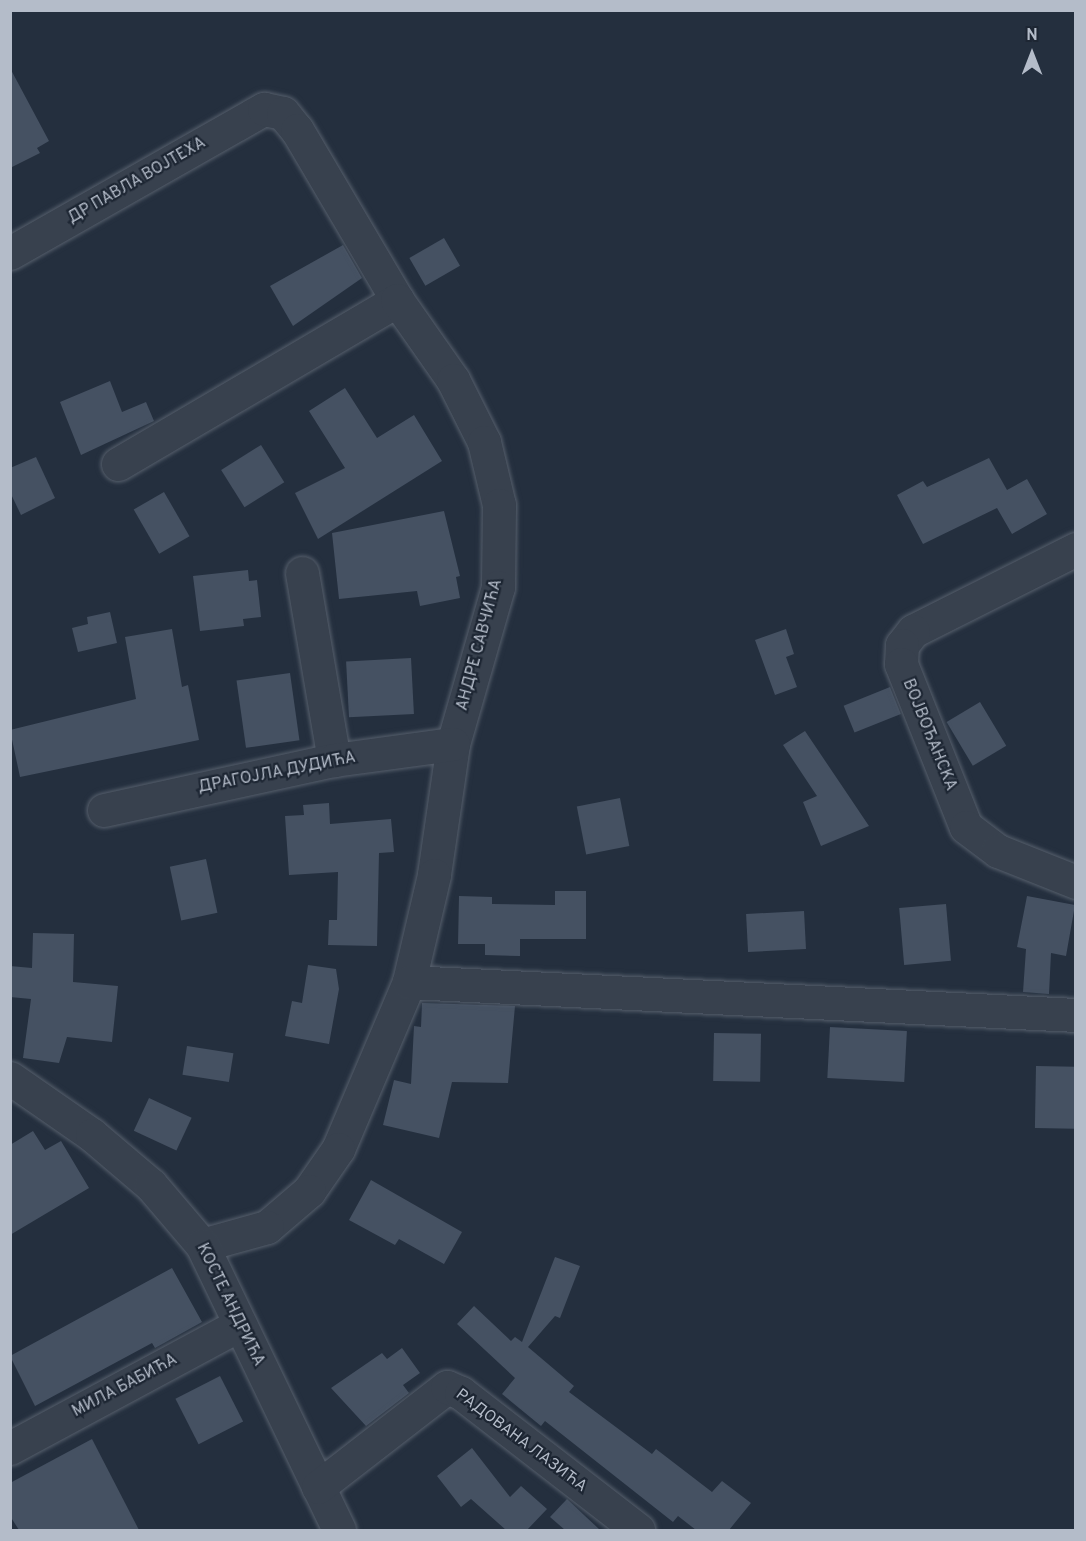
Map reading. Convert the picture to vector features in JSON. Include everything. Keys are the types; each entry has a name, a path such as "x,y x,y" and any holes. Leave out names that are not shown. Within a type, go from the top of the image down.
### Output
{"street":[{"name":"ДР ПАВЛА ВОЈТЕХА","path":"10,253 264,109"},
{"name":"АНДРЕ САВЧИЋА","path":"202,1245 267,1227 309,1191 338,1149 409,982 434,875 453,744 498,587 500,505 484,442 464,401 416,321 397,300 297,130 283,113 264,109"},
{"path":"118,464 397,300"},
{"name":"ВОЈВОЂАНСКА","path":"1076,549 913,631 902,645 901,664 966,827 998,851 1076,882"},
{"path":"302,573 334,760"},
{"name":"ДРАГОЈЛА ДУДИЋА","path":"104,810 334,760 453,744"},
{"path":"409,982 1076,1015"},
{"name":"КОСТЕ АНДРИЋА","path":"17,1089 150,1185 202,1245 339,1530"},
{"name":"МИЛА БАБИЋА","path":"10,1448 240,1324"},
{"name":"РАДОВАНА ЛАЗИЋА","path":"318,1487 447,1387 461,1393 638,1530"}],"building":[{"path":"10,68 49,141 37,148 40,153 10,168"},
{"path":"444,238 460,266 425,286 409,258"},
{"path":"343,245 362,278 293,326 270,286"},
{"path":"110,381 122,412 146,402 154,421 81,455 60,402"},
{"path":"345,388 377,438 414,415 442,461 318,539 295,493 345,468 309,411"},
{"path":"261,445 284,482 244,507 221,470"},
{"path":"36,457 55,498 21,515 10,492 10,468"},
{"path":"989,458 1007,490 1027,479 1047,514 1012,534 997,508 923,544 897,495 923,481 927,487"},
{"path":"164,492 190,536 159,554 134,510"},
{"path":"444,511 460,576 456,577 460,598 420,606 417,591 339,599 332,533"},
{"path":"248,570 249,581 257,580 261,617 243,619 244,626 200,631 193,576"},
{"path":"110,612 117,643 78,652 72,628 88,624 87,617"},
{"path":"172,629 182,687 188,685 199,740 20,777 10,730 136,699 125,637"},
{"path":"786,629 794,654 786,657 797,687 775,695 755,640"},
{"path":"411,658 414,714 349,717 346,661"},
{"path":"290,673 299,740 246,748 237,681"},
{"path":"890,687 901,714 855,733 844,706"},
{"path":"980,702 1006,746 973,766 947,722"},
{"path":"805,731 869,826 821,846 803,802 817,796 783,745"},
{"path":"620,798 629,846 586,854 577,806"},
{"path":"329,803 330,824 391,819 394,852 379,853 377,946 328,945 329,920 337,920 338,872 289,875 285,816 304,815 303,805"},
{"path":"206,859 217,913 181,920 170,867"},
{"path":"555,891 586,891 586,939 520,939 520,956 485,955 485,944 458,944 459,896 492,897 492,904 555,905"},
{"path":"1027,896 1075,905 1066,956 1051,953 1049,994 1023,992 1026,949 1017,947"},
{"path":"946,904 951,961 904,965 899,908"},
{"path":"804,911 806,949 748,952 746,914"},
{"path":"33,933 74,934 73,982 118,986 112,1042 67,1037 59,1063 23,1058 31,999 10,997 10,966 32,968"},
{"path":"308,965 336,969 339,989 329,1044 285,1036 292,1001 302,1003"},
{"path":"422,1003 515,1006 508,1083 452,1082 439,1138 383,1125 394,1080 411,1084 414,1026 421,1027"},
{"path":"830,1027 907,1031 904,1082 827,1078"},
{"path":"714,1033 761,1034 760,1082 713,1081"},
{"path":"187,1046 233,1053 229,1082 182,1075"},
{"path":"1036,1066 1076,1067 1075,1129 1035,1128"},
{"path":"149,1098 192,1118 176,1150 134,1131"},
{"path":"33,1131 45,1150 61,1141 89,1188 10,1235 10,1145"},
{"path":"371,1180 462,1232 444,1264 399,1239 395,1245 349,1220"},
{"path":"555,1257 580,1266 560,1318 555,1316 528,1347 574,1386 569,1392 652,1454 656,1449 712,1492 722,1481 751,1503 729,1530 696,1530 678,1516 673,1522 545,1421 541,1426 502,1394 515,1378 457,1324 474,1306 511,1341 515,1337 522,1342"},
{"path":"172,1268 202,1322 155,1348 152,1343 35,1406 10,1356"},
{"path":"402,1348 420,1373 403,1385 409,1393 366,1426 331,1388 382,1353 387,1359"},
{"path":"220,1376 243,1421 199,1444 175,1399"},
{"path":"92,1439 139,1530 19,1530 10,1516 10,1483"},
{"path":"472,1448 510,1497 521,1486 547,1509 527,1530 506,1530 471,1499 461,1507 437,1476"},
{"path":"567,1499 600,1530 565,1530 550,1517"}]}
